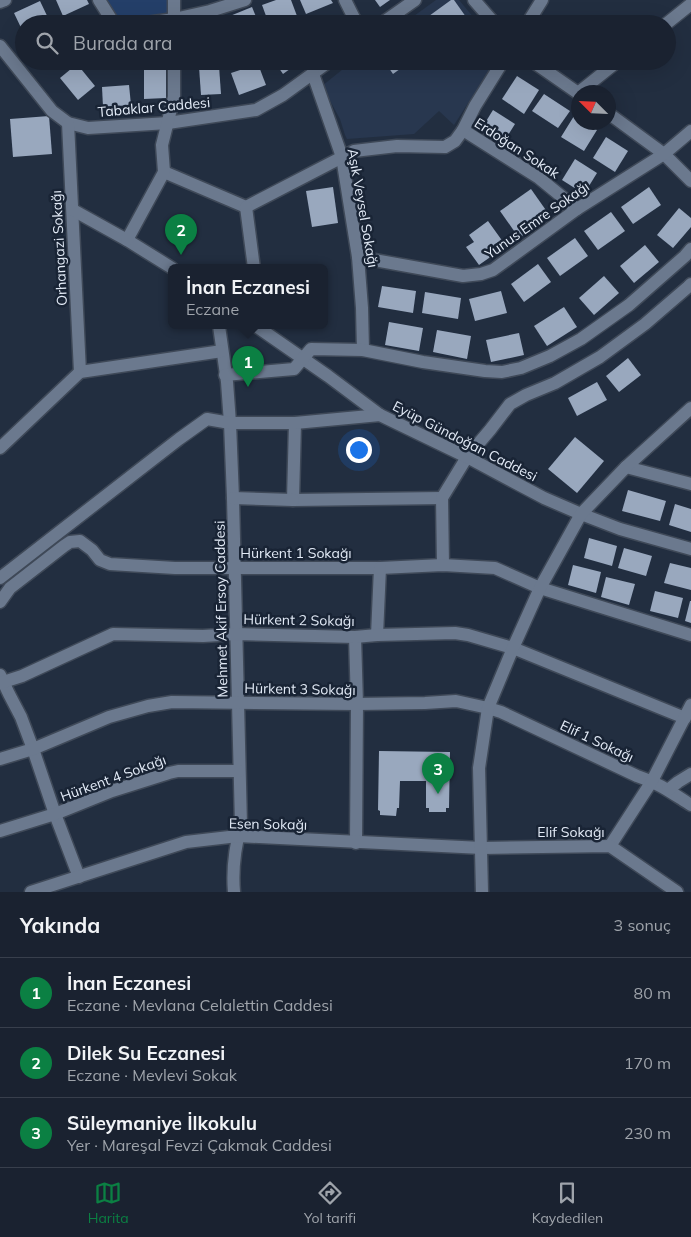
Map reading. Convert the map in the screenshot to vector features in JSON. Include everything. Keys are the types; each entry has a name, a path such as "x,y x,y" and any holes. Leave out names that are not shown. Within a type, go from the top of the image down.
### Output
{"street":[{"path":"0,2 5,0"},
{"path":"99,0 108,15"},
{"path":"174,0 174,15"},
{"path":"196,15 245,0"},
{"path":"345,0 352,15"},
{"path":"394,15 415,0"},
{"path":"474,0 487,15"},
{"path":"533,15 542,0"},
{"path":"676,16 691,4"},
{"name":"Tabaklar Caddesi","path":"0,46 15,65"},
{"name":"Tabaklar Caddesi","path":"19,70 52,111 68,123 88,128 168,123 256,110 284,96 318,70"},
{"path":"127,240 164,172 162,145 174,97 174,70"},
{"path":"463,130 475,106 497,70"},
{"path":"545,70 571,88"},
{"path":"588,85 607,70"},
{"name":"Aşık Veysel Sokağı","path":"312,74 342,157 358,257 364,350"},
{"path":"616,119 664,154 691,182"},
{"name":"Orhangazi Sokağı","path":"68,123 80,372"},
{"name":"Erdoğan Sokak","path":"246,207 354,151 397,146 445,147 455,141 463,130 539,178 577,209"},
{"name":"Yunus Emre Sokağı","path":"358,257 463,276 482,274 493,270 577,209 664,154 691,131"},
{"path":"164,172 246,207 253,264"},
{"path":"73,210 168,266"},
{"path":"225,375 294,369 311,349 364,350 423,362 485,371 502,372 521,368 550,356 581,339 629,305 691,249"},
{"path":"443,565 442,498 467,457 510,404 526,394 555,383 600,357 645,324 690,287"},
{"name":"Mehmet Akif Ersoy Caddesi","path":"219,329 230,423 235,568 241,825 232,876 234,892"},
{"path":"263,329 380,416"},
{"path":"0,448 80,372 222,352"},
{"path":"482,892 479,768 488,708 513,648 540,588 581,514 626,467 691,408"},
{"name":"Eyüp Gündoğan Caddesi","path":"0,578 171,444 207,419 230,423 295,422 380,416 467,457 544,498 581,514 691,550"},
{"path":"293,500 295,422"},
{"path":"626,467 691,484"},
{"path":"233,498 293,500 442,498"},
{"name":"Hürkent 1 Sokağı","path":"0,602 10,588 64,546 70,542 80,541 86,544 100,560 110,564 175,568 380,568 443,565 495,568 540,588 691,634"},
{"path":"377,635 380,568"},
{"name":"Hürkent 2 Sokağı","path":"1,680 22,676 113,634 203,636 236,634 355,637 468,634 513,648 684,718"},
{"path":"355,637 357,704 356,843"},
{"path":"1,680 21,717 79,877"},
{"name":"Hürkent 3 Sokağı","path":"0,758 33,749 109,717 148,706 172,702 425,704 456,701 488,708"},
{"path":"610,846 652,781 691,705"},
{"name":"Elif 1 Sokağı","path":"488,708 501,712 637,776 652,781 691,805"},
{"name":"Hürkent 4 Sokağı","path":"0,831 55,814 112,791 169,772 239,770"},
{"path":"668,790 691,774"},
{"name":"Esen Sokağı","path":"31,892 186,842 238,836 482,848"},
{"name":"Elif Sokağı","path":"482,848 610,846 674,891"}],"shaded area":[{"path":"103,0 170,0 170,15 114,15"},
{"path":"436,0 459,0 472,15 415,15"},
{"path":"342,70 489,70 454,125 439,111 414,134 347,139 340,119 322,86"}],"building":[{"path":"56,0 87,0 89,4 63,15"},
{"path":"276,0 291,0 297,15 266,15 262,5"},
{"path":"300,0 331,0 333,3 306,14"},
{"path":"375,0 390,0 380,7"},
{"path":"451,0 454,0 465,15 430,15"},
{"path":"40,1 47,15 15,15 14,13"},
{"path":"252,7 255,15 232,15"},
{"path":"70,70 82,70 95,86 78,100 60,78"},
{"path":"144,70 166,70 166,98 144,99"},
{"path":"199,70 219,70 221,94 201,95"},
{"path":"240,70 260,70 266,85 239,95 231,73"},
{"path":"280,70 289,70 283,74"},
{"path":"390,70 399,70 393,74"},
{"path":"517,76 539,90 524,114 502,99"},
{"path":"129,85 131,105 103,107 102,87"},
{"path":"544,94 570,111 558,128 532,111"},
{"path":"493,110 515,124 502,145 480,131"},
{"path":"49,116 52,154 13,157 10,119"},
{"path":"571,121 571,130 597,130 584,151 561,137"},
{"path":"606,137 628,151 615,172 593,158"},
{"path":"575,159 597,173 584,194 562,180"},
{"path":"333,187 338,223 312,227 306,191"},
{"path":"649,187 661,205 633,224 621,207"},
{"path":"531,189 550,216 519,238 500,211"},
{"path":"679,208 691,218 691,227 673,248 657,235"},
{"path":"611,212 625,231 598,250 584,231"},
{"path":"488,221 506,246 479,265 466,247 474,242 469,235"},
{"path":"575,238 588,256 560,276 547,258"},
{"path":"645,245 659,262 634,283 620,266"},
{"path":"538,264 551,282 524,302 511,284"},
{"path":"604,276 619,293 594,315 579,298"},
{"path":"382,286 416,291 413,313 378,307"},
{"path":"501,291 507,313 475,321 469,299"},
{"path":"425,292 461,298 458,319 422,313"},
{"path":"564,307 577,327 547,346 534,326"},
{"path":"389,322 423,328 419,351 385,345"},
{"path":"437,330 471,336 467,359 433,352"},
{"path":"519,333 524,355 491,362 486,340"},
{"path":"628,358 641,375 619,392 606,376"},
{"path":"597,382 607,400 577,416 568,398"},
{"path":"575,437 604,461 577,493 548,469"},
{"path":"628,490 666,501 660,521 622,511"},
{"path":"675,504 691,509 691,532 669,525"},
{"path":"589,538 617,546 612,566 584,558"},
{"path":"624,548 652,556 646,576 618,568"},
{"path":"670,563 691,568 691,590 664,583"},
{"path":"573,565 601,572 596,593 568,585"},
{"path":"606,577 635,584 629,605 601,597"},
{"path":"655,591 683,598 678,618 650,611"},
{"path":"691,601 691,623 685,621"},
{"path":"379,751 450,752 449,808 446,808 446,812 429,812 429,808 426,808 426,781 400,781 399,808 397,808 396,816 380,815 378,810"}],"place":[{"name":"Dilek Su Eczanesi","path":"181,255"},
{"name":"İnan Eczanesi","path":"248,387"},
{"name":"Süleymaniye İlkokulu","path":"438,794"}]}
